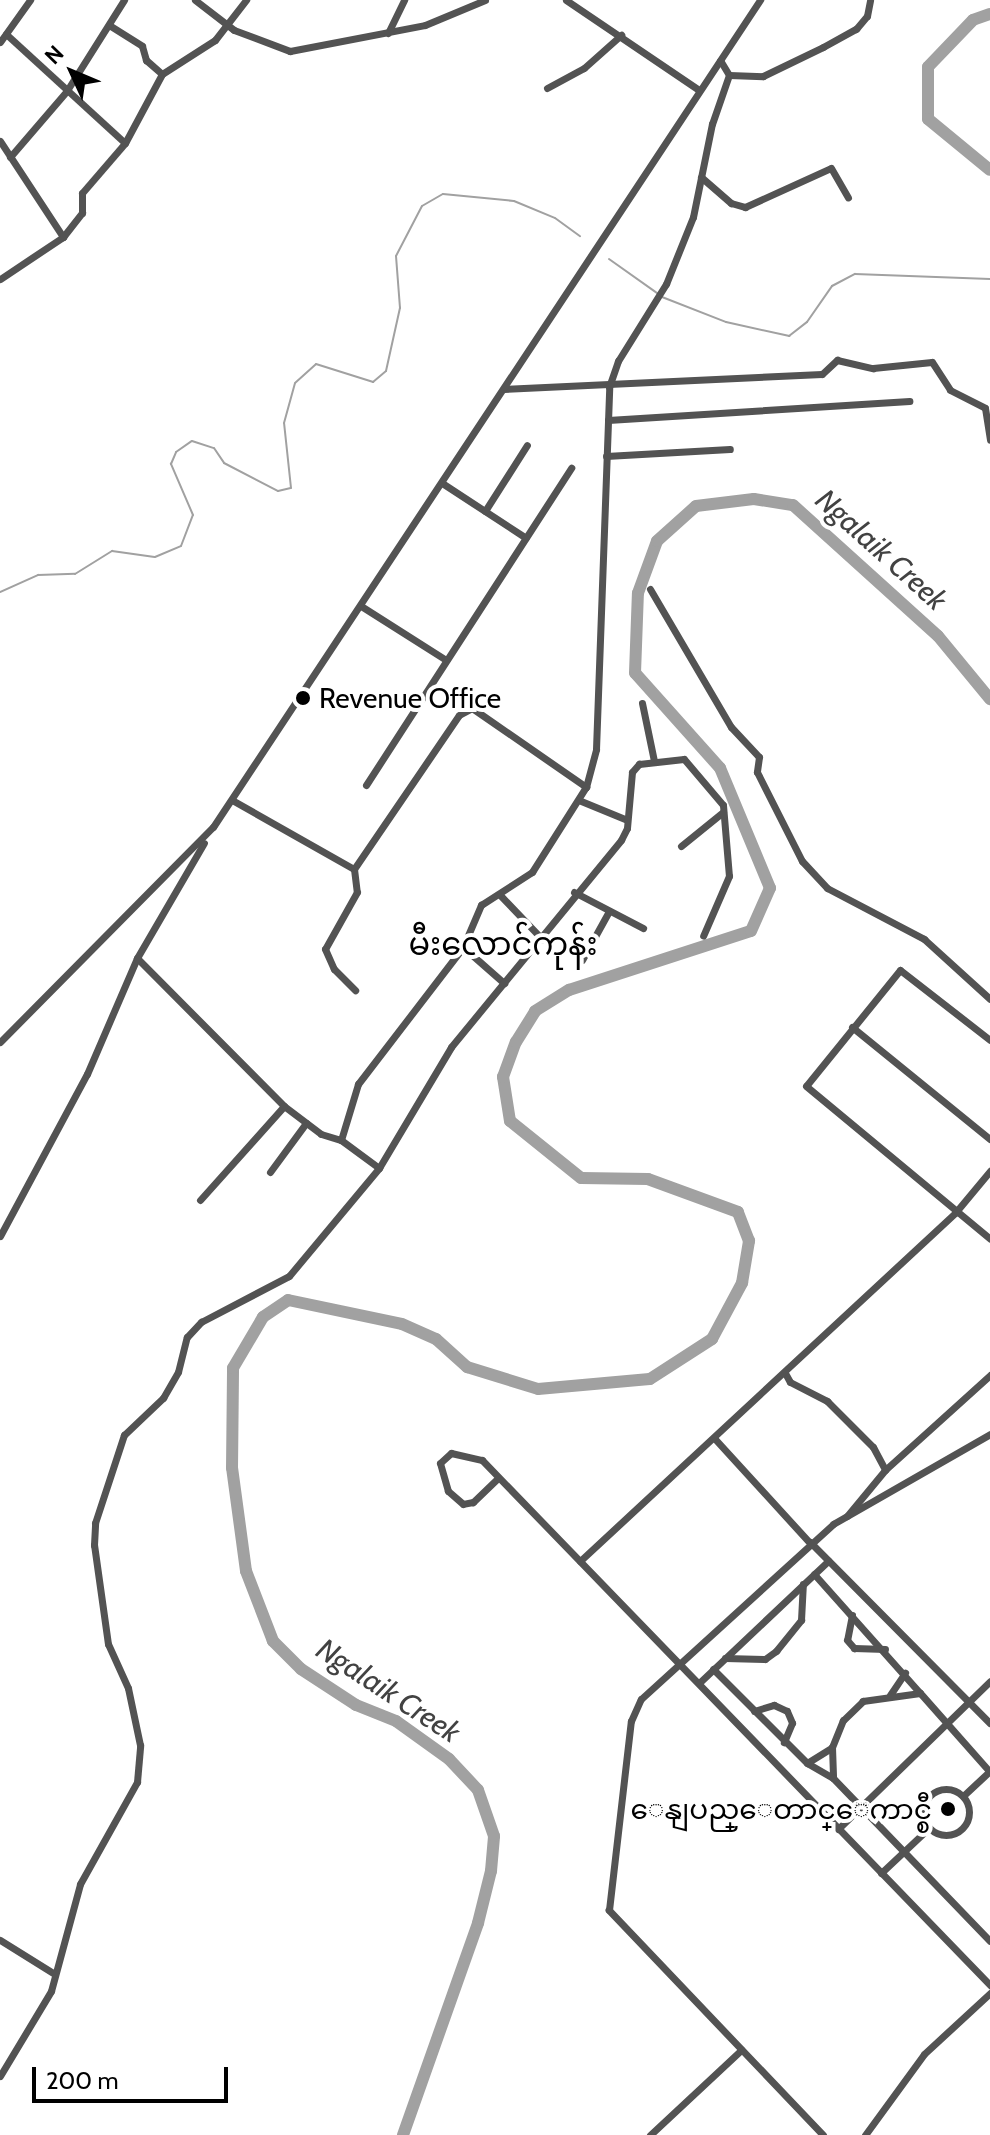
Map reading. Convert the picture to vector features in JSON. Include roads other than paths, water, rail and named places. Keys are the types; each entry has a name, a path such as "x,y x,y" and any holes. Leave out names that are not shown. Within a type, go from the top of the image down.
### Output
{"street":[{"path":"0,42 30,0"},
{"path":"10,157 66,92 124,0"},
{"path":"195,0 227,26 290,51 425,25 485,0"},
{"path":"0,279 63,237 82,213 82,193 125,143 162,74 204,49 227,26 246,0"},
{"path":"388,33 404,0"},
{"path":"566,0 699,90"},
{"path":"0,1236 87,1074 137,958 213,827 760,0"},
{"path":"729,75 763,76 823,47 856,29 867,16 870,0"},
{"path":"109,25 142,46 146,60 162,74"},
{"path":"6,34 125,143"},
{"path":"547,88 584,68 621,35"},
{"path":"341,1140 358,1084 463,947 481,905 532,872 581,801 586,787 596,749 609,387 618,361 666,284 693,217 729,75 720,60"},
{"path":"0,141 63,237"},
{"path":"701,177 731,203 745,207 831,168 848,198"},
{"path":"504,389 609,387 822,374 837,360 873,368 932,362 950,390 985,408 990,440"},
{"path":"608,420 909,401"},
{"path":"485,511 527,445"},
{"path":"606,456 730,449"},
{"path":"366,785 571,468"},
{"path":"442,483 526,538"},
{"path":"650,589 731,727 759,757 757,772 802,861 827,888 924,939 990,999"},
{"path":"361,606 446,660"},
{"path":"642,703 654,761"},
{"path":"355,990 334,969 325,949 357,892 354,869 459,715 472,708 586,787"},
{"path":"0,2076 51,1991 53,1973 80,1884 137,1782 137,1731 128,1688 108,1644 96,1586 95,1523 124,1435 163,1398 178,1372 187,1337 201,1322 289,1276 379,1168 451,1047 542,939 574,892 621,840 632,772 654,761 684,759 708,783 723,812 729,876 703,936"},
{"path":"232,800 354,869"},
{"path":"581,801 625,819"},
{"path":"681,846 723,812"},
{"path":"0,1042 213,827"},
{"path":"574,892 643,928"},
{"path":"500,895 542,939"},
{"path":"582,960 609,911"},
{"path":"463,947 504,983"},
{"path":"137,958 284,1106 306,1123 341,1140 379,1168"},
{"path":"990,1040 900,970 806,1089 990,1239"},
{"path":"852,1027 990,1139"},
{"path":"200,1200 284,1106"},
{"path":"270,1172 306,1123"},
{"path":"580,1561 715,1439 955,1213 990,1171"},
{"path":"785,1373 790,1382 827,1401 873,1447 885,1470"},
{"path":"847,1516 885,1470 990,1375"},
{"path":"823,2135 609,1910 631,1721 641,1699 681,1666 810,1543 847,1516 990,1434"},
{"path":"715,1439 810,1543 990,1723"},
{"path":"498,1478 473,1502 463,1504 448,1491 440,1463 451,1453 478,1458 498,1478 580,1561 681,1666 699,1683 990,1985"},
{"path":"699,1683 828,1561"},
{"path":"814,1574 885,1649 946,1725 990,1771 963,1796"},
{"path":"725,1658 765,1659 776,1651 801,1620 803,1584"},
{"path":"852,1615 847,1640 854,1648 885,1649"},
{"path":"713,1669 807,1763 833,1778 990,1941"},
{"path":"890,1695 905,1673"},
{"path":"838,1829 990,1681"},
{"path":"833,1778 832,1747 843,1720 863,1701 920,1693"},
{"path":"754,1711 774,1705 787,1711 792,1723 784,1742"},
{"path":"807,1763 832,1747"},
{"path":"949,1789 963,1796 969,1812 963,1827 943,1835 929,1828 923,1806 933,1793 949,1789"},
{"path":"881,1873 929,1828"},
{"path":"0,1940 53,1973"},
{"path":"865,2135 924,2054 990,1993"},
{"path":"650,2135 741,2050"}],"waterway":[{"name":"Ngalaik Creek","path":"990,14 973,20 928,67 928,119 990,170"},
{"path":"0,592 38,575 75,574 112,551 155,557 181,546 193,515 171,464 176,452 192,441 214,448 224,463 278,491 291,488 284,423 295,383 316,364 373,382 386,371 400,308 396,256 422,206 443,194 514,201 555,218 580,236"},
{"path":"609,259 657,293"},
{"path":"662,297 726,322 789,336 807,322 832,286 855,274 990,279"},
{"name":"Ngalaik Creek","path":"403,2135 478,1923 491,1871 494,1836 478,1790 449,1759 396,1721 356,1705 301,1669 273,1641 246,1571 232,1468 233,1368 263,1317 288,1300 402,1324 436,1339 467,1367 538,1389 650,1379 712,1339 742,1283 749,1241 738,1212 648,1179 581,1178 510,1121 503,1077 516,1042 535,1011 569,990 751,931 770,888 720,768 635,673 638,593 657,541 696,506 754,499 793,505 938,636 990,699"}],"place":[{"name":"Revenue Office","path":"303,698"},
{"name":"ေနျပည္ေတာင္ေကာင္စီ","path":"948,1809"}],"district":[{"name":"မီးလောင်ကုန်း","path":"503,944"}]}
